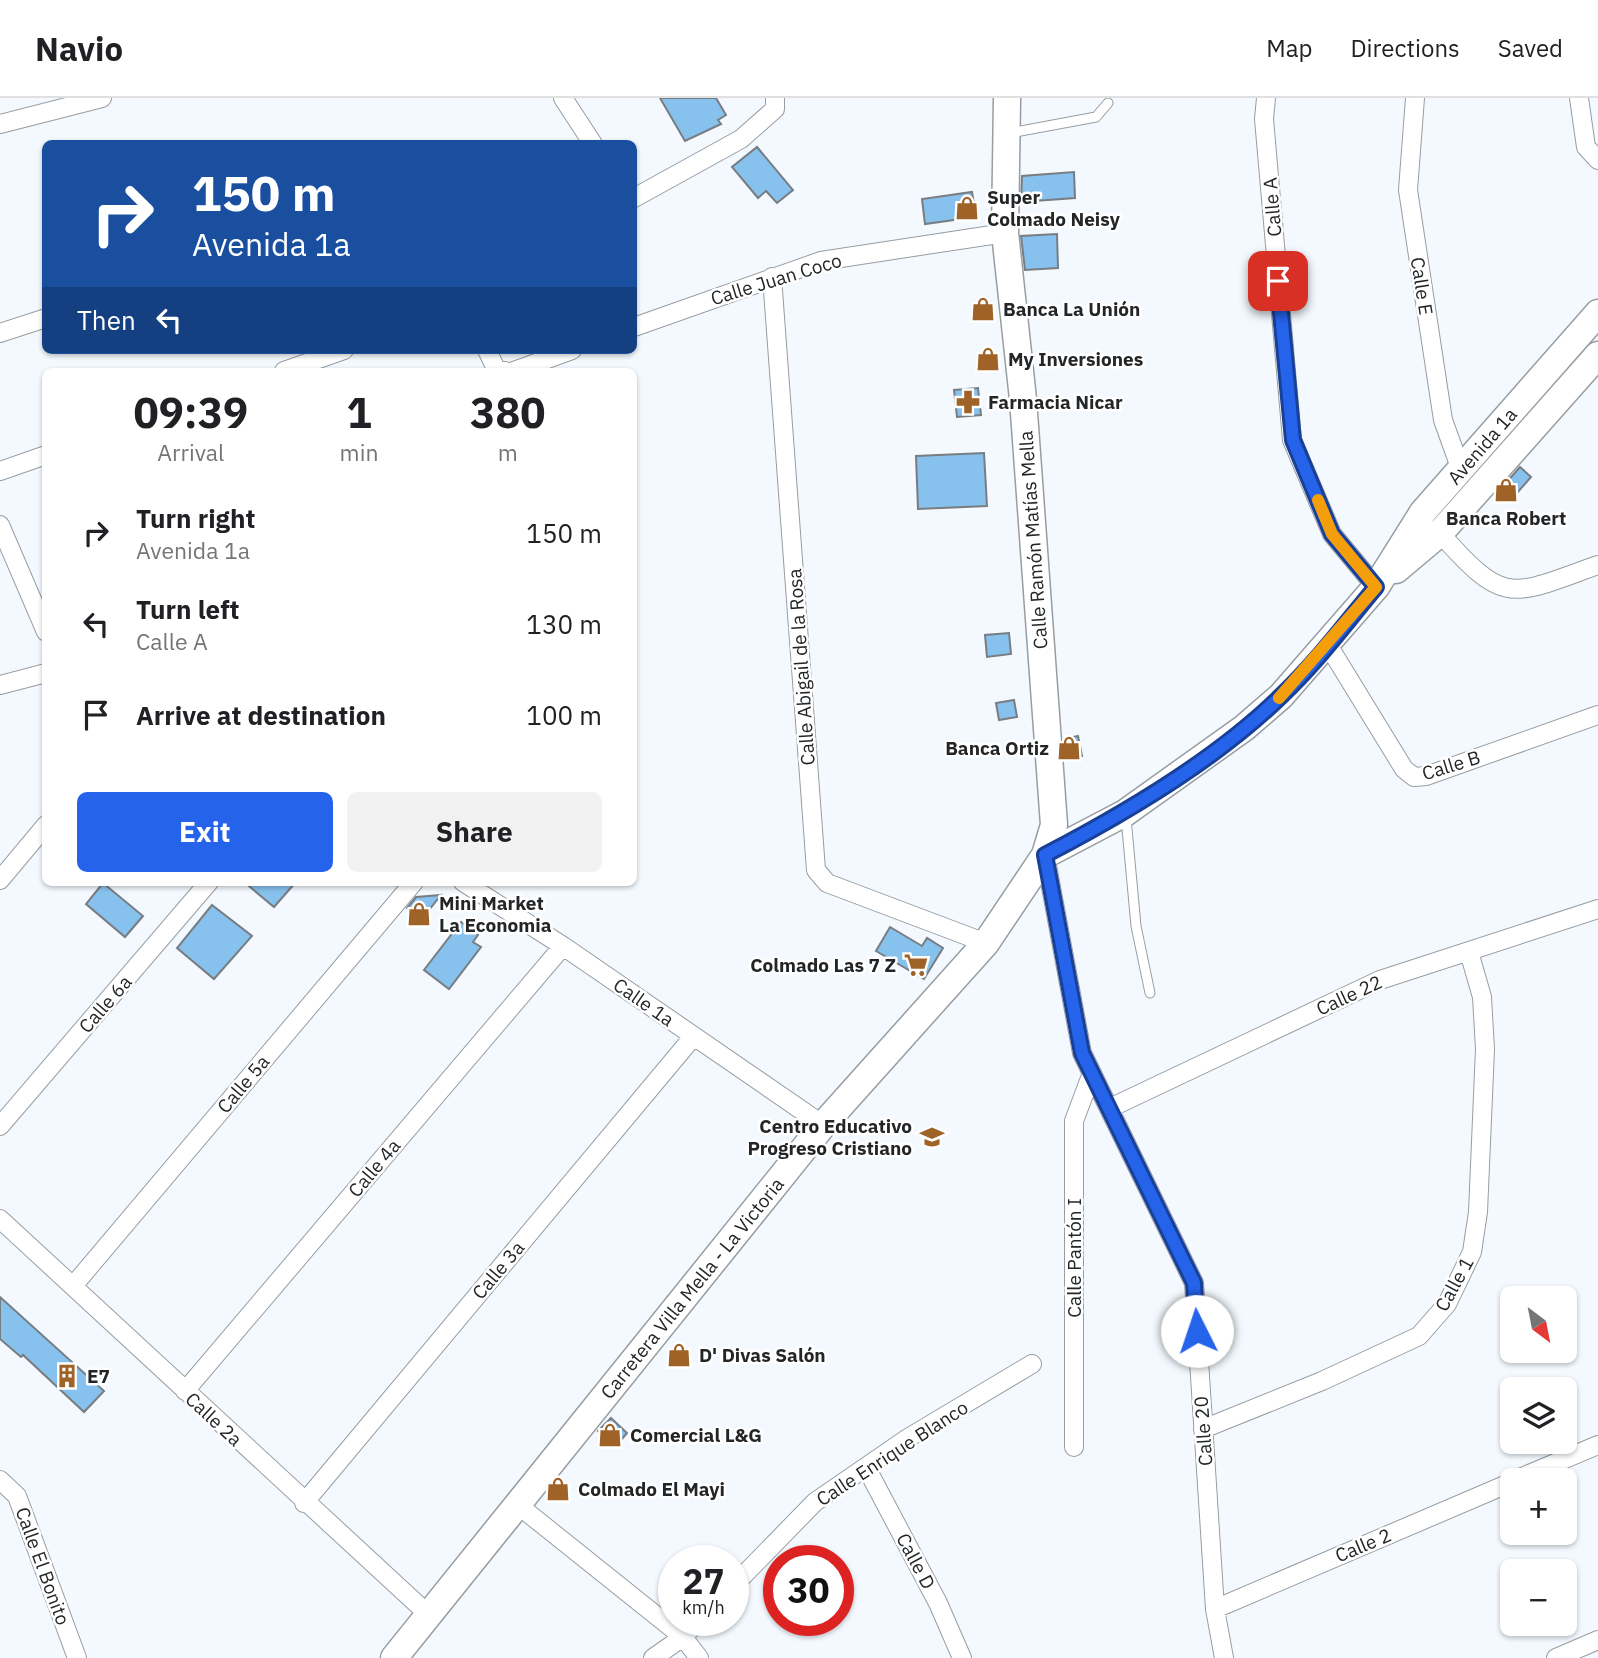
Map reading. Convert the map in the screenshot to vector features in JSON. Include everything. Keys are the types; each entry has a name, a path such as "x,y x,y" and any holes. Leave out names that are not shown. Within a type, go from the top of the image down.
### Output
{"main road":[{"name":"Calle Ramón Matías Mella","path":"1007,98 1005,233 1023,399 1054,825 1045,855"},
{"name":"Avenida 1a","path":"1045,855 1125,813 1244,728 1281,696 1376,587 1423,512 1598,313"},
{"name":"Avenida 1a","path":"1376,587 1440,533 1598,355"},
{"name":"Carretera Villa Mella - La Victoria","path":"394,1658 823,1125 985,943 1045,855"}],"street":[{"path":"0,124 47,105 102,98"},
{"path":"563,98 590,140"},
{"path":"637,196 741,139 775,109 775,98"},
{"name":"Calle A","path":"1266,98 1264,119 1293,440 1332,534 1376,587"},
{"name":"Calle E","path":"1415,98 1408,190 1443,420 1461,470"},
{"path":"1579,98 1586,147 1598,160"},
{"name":"Calle Juan Coco","path":"637,326 821,261 1005,233"},
{"name":"Calle Abigail de la Rosa","path":"772,277 816,870 827,883 985,943"},
{"path":"0,333 42,319"},
{"path":"293,368 333,354"},
{"path":"522,368 561,354"},
{"path":"0,471 42,456"},
{"path":"0,525 4,547 42,624"},
{"path":"1440,533 1473,570 1499,588 1530,589 1598,565"},
{"name":"Calle B","path":"1328,645 1404,769 1414,777 1426,776 1598,715"},
{"path":"0,685 42,674"},
{"path":"0,880 42,830"},
{"name":"Calle 20","path":"1045,855 1068,990 1082,1053 1194,1283 1214,1609 1224,1658"},
{"name":"Calle 6a","path":"0,1126 206,886"},
{"name":"Calle 5a","path":"73,1286 411,886"},
{"name":"Calle 1a","path":"469,886 563,946 823,1125"},
{"name":"Calle 22","path":"1110,1108 1380,980 1598,909"},
{"name":"Calle 4a","path":"184,1391 563,946"},
{"name":"Calle 1","path":"1203,1429 1322,1381 1419,1336 1447,1304 1472,1252 1478,1212 1485,1049 1482,997 1469,952"},
{"name":"Calle 3a","path":"304,1503 692,1037"},
{"name":"Calle Pantón I","path":"1074,1447 1074,1121 1091,1073"},
{"name":"Calle 2a","path":"0,1219 304,1503 430,1616"},
{"name":"Calle Enrique Blanco","path":"749,1570 815,1503 866,1467 1032,1364"},
{"name":"Calle 2","path":"1544,1468 1598,1445"},
{"name":"Calle D","path":"866,1467 938,1603 962,1658"},
{"name":"Calle El Bonito","path":"0,1480 18,1496 77,1658"},
{"name":"Calle 2","path":"1214,1609 1500,1487"},
{"path":"519,1505 683,1637 699,1658"},
{"path":"653,1658 683,1637"},
{"path":"1556,1658 1598,1640"}],"lane":[{"path":"1005,134 1096,117 1108,103"},
{"path":"1125,813 1136,926 1150,993"}],"building":[{"path":"660,98 716,98 726,115 718,120 721,124 685,141"},
{"path":"757,147 793,190 777,203 766,191 758,198 732,167"},
{"path":"1074,172 1075,198 1021,202 1022,176"},
{"path":"972,192 976,217 925,224 922,199"},
{"path":"1057,234 1058,268 1025,270 1021,236"},
{"name":"Farmacia Nicar","path":"978,388 981,415 957,417 954,390"},
{"path":"984,453 987,506 918,509 916,456"},
{"path":"1520,467 1531,477 1509,502 1498,492"},
{"path":"1009,633 1011,654 987,657 985,635"},
{"path":"1014,700 1017,717 999,720 996,703"},
{"name":"Banca Ortiz","path":"1078,736 1082,756 1065,759 1064,739"},
{"path":"101,886 107,886 143,916 125,937 86,904"},
{"path":"249,886 292,886 274,907"},
{"name":"Mini Market La Economia","path":"441,895 421,920 407,908 416,897"},
{"path":"212,905 252,936 214,979 177,948"},
{"path":"461,922 478,935 473,942 481,947 449,989 424,970"},
{"name":"Colmado Las 7 Z","path":"890,927 922,946 927,938 943,948 924,979 876,951"},
{"path":"0,1297 104,1391 84,1412 23,1355 21,1357 0,1339"},
{"path":"611,1418 627,1433 616,1446 598,1431"}],"slow traffic":[{"path":"1279,698 1376,587 1332,534 1318,500"}],"place":[{"name":"Super Colmado Neisy","path":"967,208"},
{"name":"Banca La Unión","path":"983,309"},
{"name":"My Inversiones","path":"988,359"},
{"name":"Farmacia Nicar","path":"968,402"},
{"name":"Banca Robert","path":"1506,490"},
{"name":"Banca Ortiz","path":"1069,748"},
{"name":"Mini Market La Economia","path":"419,914"},
{"name":"Colmado Las 7 Z","path":"916,965"},
{"name":"Centro Educativo Progreso Cristiano","path":"932,1137"},
{"name":"D' Divas Salón","path":"679,1355"},
{"name":"E7","path":"67,1376"},
{"name":"Comercial L&G","path":"610,1435"},
{"name":"Colmado El Mayi","path":"558,1489"}],"route":[{"path":"1197,1331 1194,1283 1082,1053 1045,855 1125,813 1244,728 1281,696 1376,587 1332,534 1293,440 1278,281"}]}
